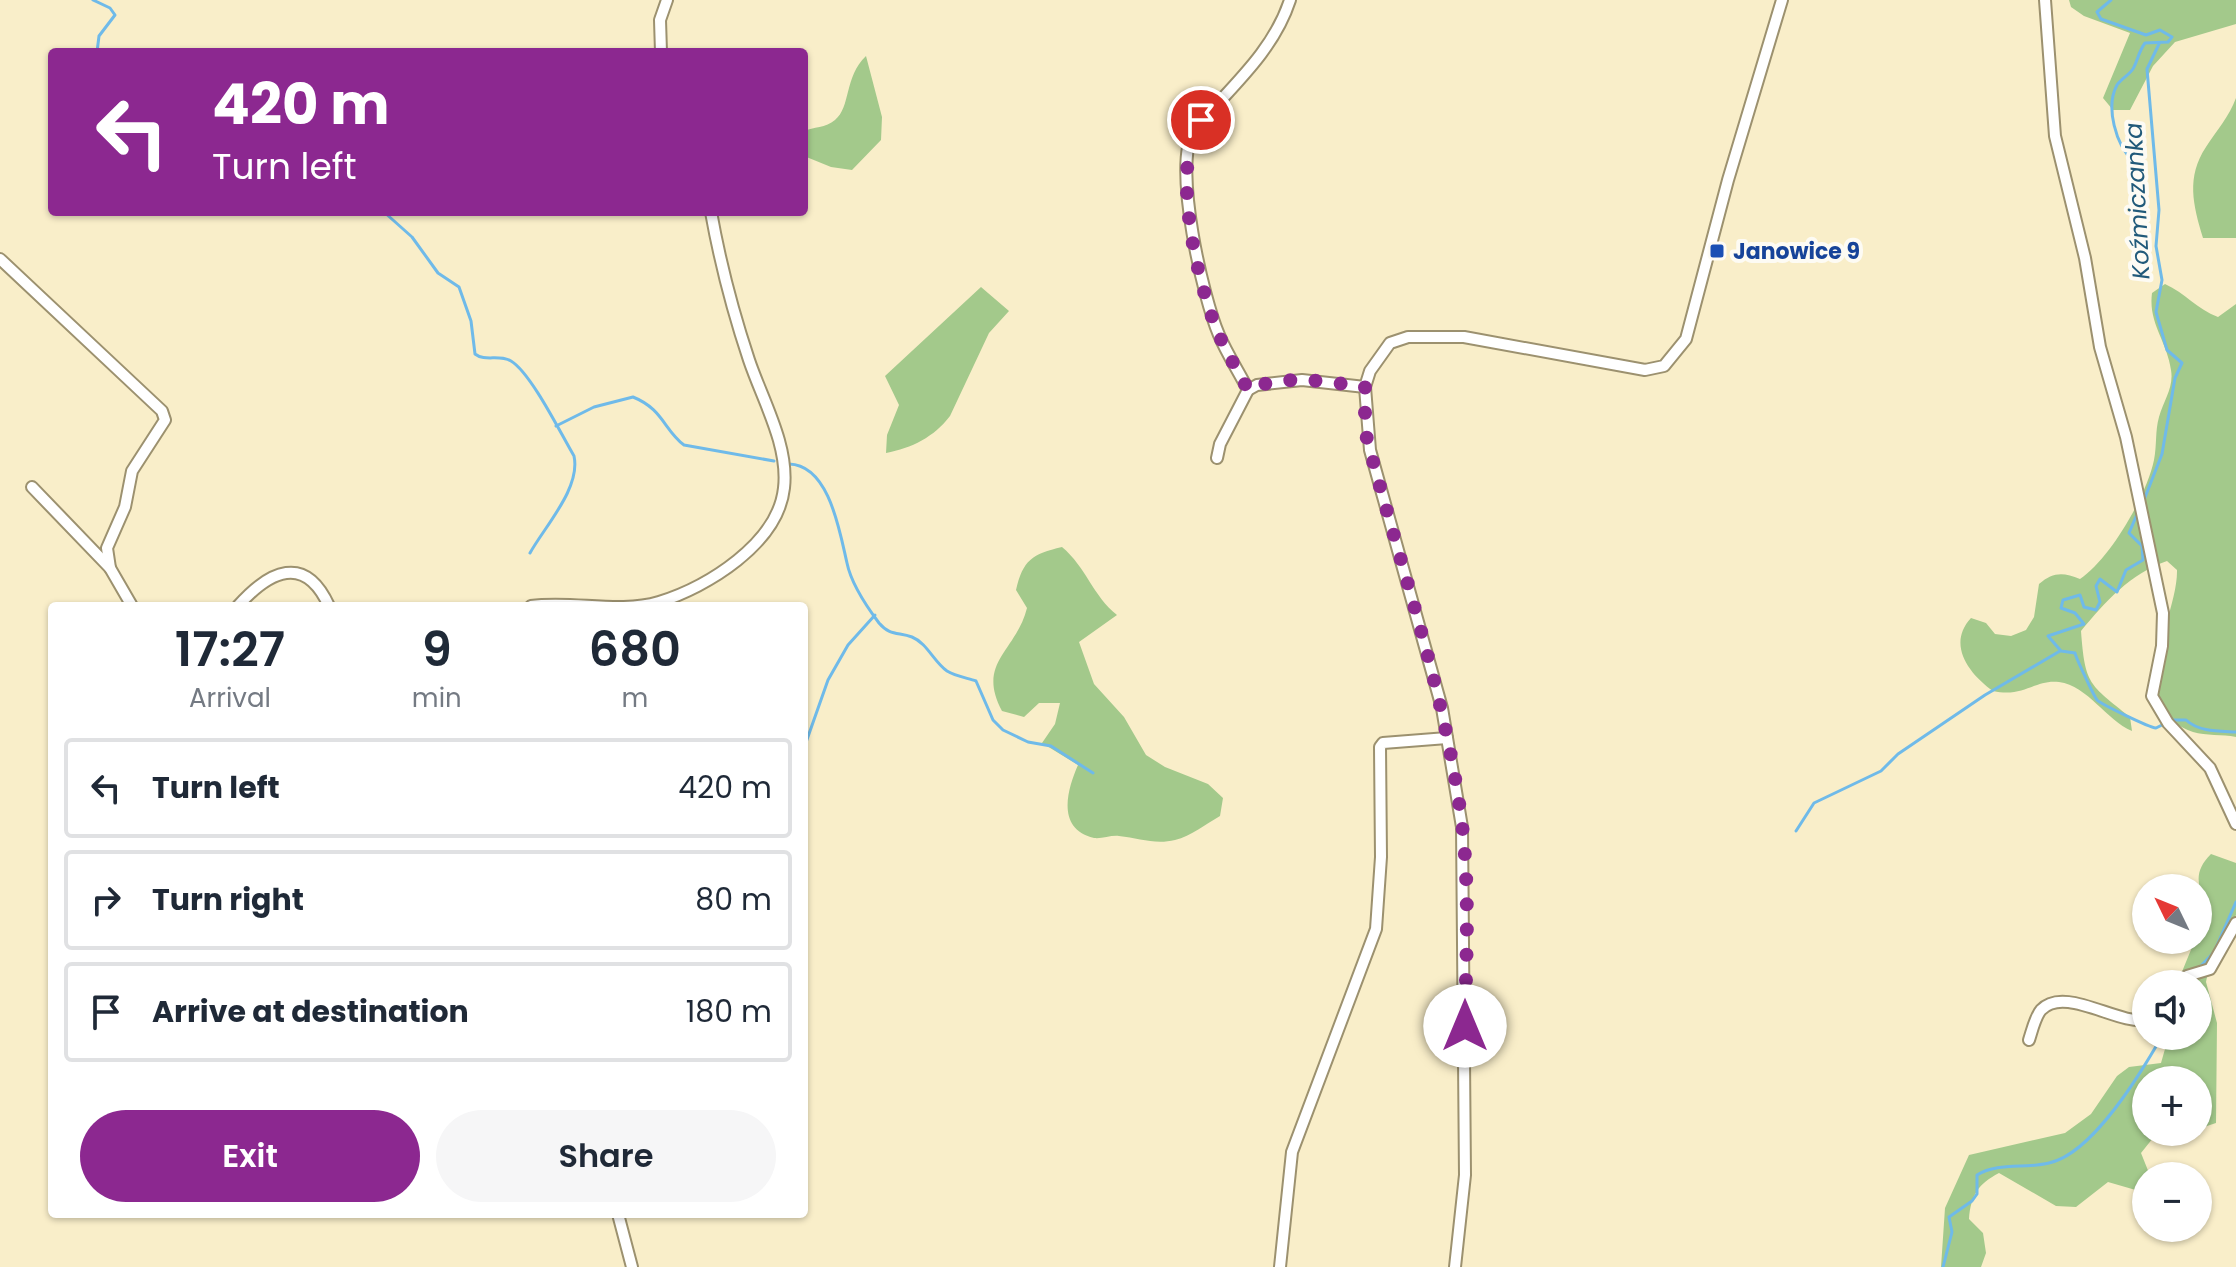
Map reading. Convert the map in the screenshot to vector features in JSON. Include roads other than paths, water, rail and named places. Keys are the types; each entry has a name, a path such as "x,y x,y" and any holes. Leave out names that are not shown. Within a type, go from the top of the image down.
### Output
{"street":[{"path":"661,48 660,20 667,0"},
{"path":"1248,390 1219,334 1204,284 1191,228 1188,148 1191,134 1201,120 1263,53 1290,0"},
{"path":"1455,1267 1465,1207 1465,887 1462,827 1447,738 1365,431 1365,387 1370,371 1390,343 1408,337 1464,337 1645,370 1664,366 1686,339 1728,180 1782,0"},
{"path":"2045,0 2055,136 2085,258 2100,347 2126,437 2163,613 2162,646 2152,696 2168,723 2210,768 2236,824"},
{"path":"659,602 693,589 725,569 759,539 775,516 784,490 784,466 744,344 712,216"},
{"path":"0,259 162,411 165,420 132,471 122,515 107,548 110,568"},
{"path":"1217,458 1220,444 1248,390 1257,385 1302,380 1365,387"},
{"path":"32,487 110,568 130,602"},
{"path":"243,602 273,575 298,573 309,576 319,586 327,602"},
{"path":"1280,1267 1292,1152 1376,929 1381,857 1380,747 1383,743 1447,738"},
{"path":"2208,970 2236,923"},
{"path":"2029,1040 2041,1010 2051,1003 2066,1001 2132,1017"},
{"path":"619,1218 632,1267"}],"waterway":[{"path":"93,0 110,8 115,15 99,36 98,48"},
{"path":"2111,0 2097,12 2101,19 2146,35 2160,30 2172,37 2168,42 2145,43 2133,69 2117,85 2114,94 2112,114 2117,136 2133,161"},
{"name":"Koźmiczanka","path":"2144,500 2162,454 2175,378 2182,363 2167,350 2156,312 2162,280 2156,246 2159,210 2147,69 2159,44"},
{"path":"388,216 412,237 438,273 459,287 471,321 475,354 506,359 519,368 574,456 575,468 567,494 530,553"},
{"path":"556,426 594,407 633,397 651,407 684,445 774,461"},
{"path":"789,464 803,467 824,488 852,579 879,623 891,632 917,640 947,671 976,681 993,720 1003,730 1028,742 1051,746 1093,773"},
{"name":"Koźmiczanka","path":"2138,512 2129,533 2142,546 2143,560 2126,570 2117,592 2100,579 2096,586 2100,602 2096,610 2084,607 2080,595 2063,600 2061,608 2075,613 2084,624 2048,636 2061,651 2075,653 2097,700 2151,727 2162,725"},
{"path":"808,737 828,680 848,645 875,615"},
{"path":"1796,831 1814,803 1881,771 1898,754 1985,695 2060,651"},
{"name":"Koźmiczanka","path":"2172,720 2186,720 2210,730 2236,732"},
{"path":"2200,967 2214,952 2236,902"},
{"path":"1943,1267 1952,1232 1949,1217 1977,1194 1977,1175 1994,1168 2049,1163 2082,1145 2114,1110 2154,1050"}],"place":[{"name":"Janowice 9","path":"1717,251"}]}
